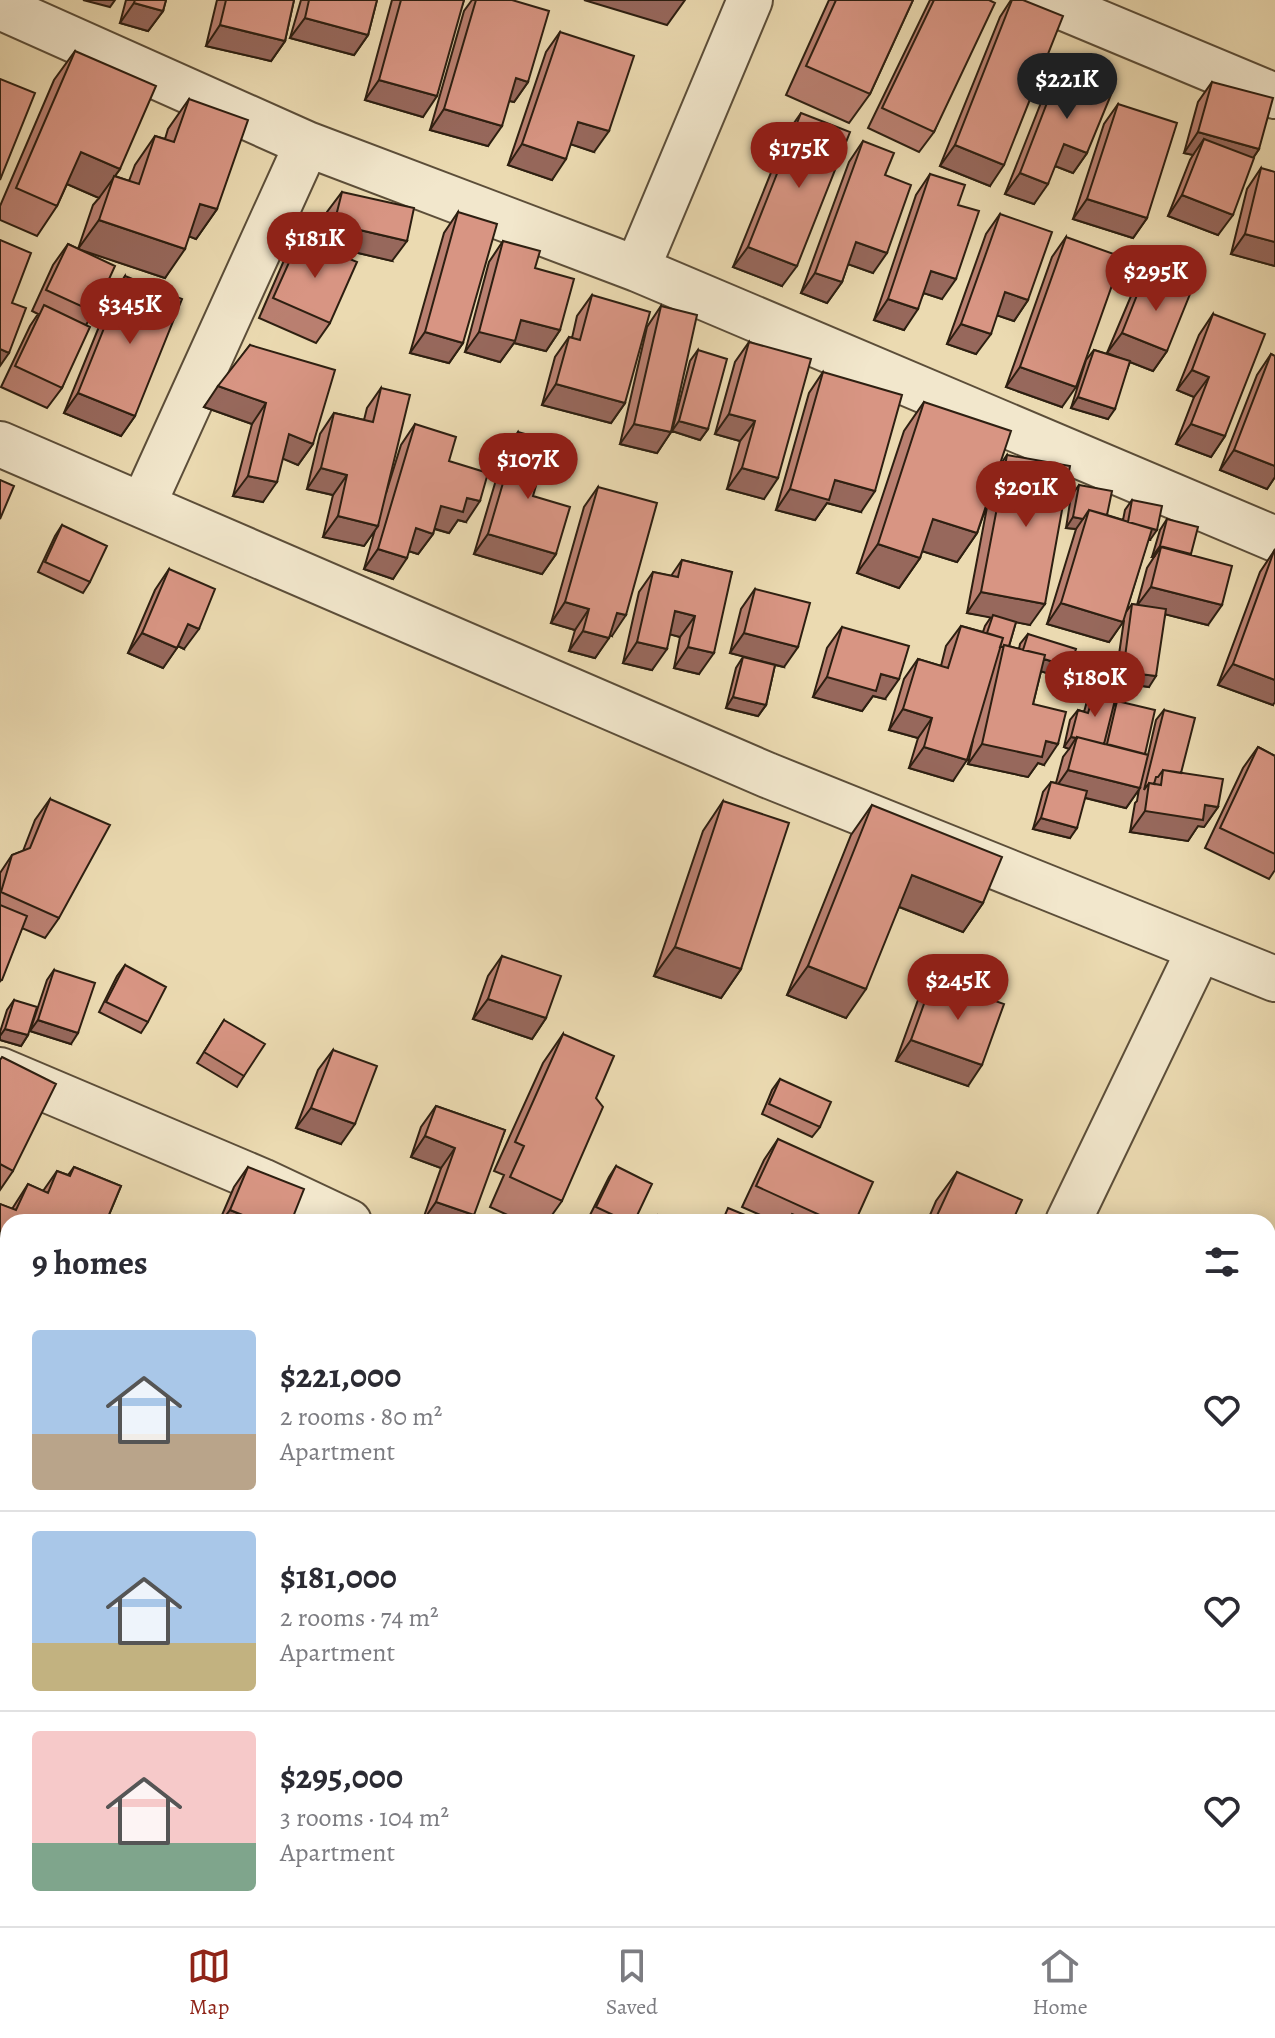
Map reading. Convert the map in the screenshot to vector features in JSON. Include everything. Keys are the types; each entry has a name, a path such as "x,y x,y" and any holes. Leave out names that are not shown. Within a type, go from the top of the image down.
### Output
{"street":[{"path":"637,269 750,0"},
{"path":"1045,0 1275,96"},
{"path":"0,7 307,144 637,269 1275,539"},
{"path":"143,505 307,144"},
{"path":"0,444 767,775 1275,979"},
{"path":"1072,1214 1199,950"},
{"path":"0,1070 262,1181 332,1214"}],"building":[{"path":"135,0 166,0 163,11 134,3"},
{"path":"226,0 294,0 285,41 220,25"},
{"path":"309,0 377,0 368,35 305,18"},
{"path":"401,0 464,0 437,96 379,80"},
{"path":"476,0 512,0 549,11 528,82 516,78 502,126 444,109"},
{"path":"836,0 913,0 870,94 806,66"},
{"path":"934,0 989,0 995,3 934,132 882,108"},
{"path":"1012,0 1023,0 1063,16 1004,165 955,145"},
{"path":"560,32 634,56 609,131 578,122 566,159 522,144"},
{"path":"75,51 156,86 120,169 81,152 57,206 16,188"},
{"path":"1062,64 1115,85 1087,153 1064,144 1048,184 1020,173"},
{"path":"0,79 35,93 0,180"},
{"path":"1212,82 1273,98 1259,149 1198,132"},
{"path":"189,99 248,120 217,209 200,204 185,249 99,220 114,176 139,184 155,136 174,142"},
{"path":"1118,104 1177,123 1147,218 1087,199"},
{"path":"801,113 850,132 797,266 748,247"},
{"path":"1204,139 1254,158 1233,215 1182,195"},
{"path":"863,141 894,153 885,175 911,185 887,253 856,242 842,282 815,273"},
{"path":"1261,168 1275,172 1275,242 1245,234"},
{"path":"930,174 965,185 958,205 979,211 956,279 931,271 918,309 888,299"},
{"path":"342,192 414,208 407,241 334,224"},
{"path":"458,212 497,224 463,343 425,332"},
{"path":"1000,214 1052,232 1028,300 1005,292 991,334 961,324"},
{"path":"1066,237 1122,257 1076,387 1020,367"},
{"path":"300,238 357,262 330,323 273,298"},
{"path":"0,240 31,253 12,303 26,308 9,353 0,349"},
{"path":"503,241 540,251 535,268 574,279 560,330 521,320 515,341 479,332"},
{"path":"68,244 115,266 94,312 46,290"},
{"path":"1145,275 1190,294 1167,351 1122,333"},
{"path":"125,276 182,299 135,416 78,393"},
{"path":"592,295 650,312 625,403 556,384 569,337 580,340"},
{"path":"44,305 90,327 62,388 15,366"},
{"path":"661,306 697,315 671,432 634,424"},
{"path":"1213,314 1265,334 1225,436 1191,424 1209,377 1192,370"},
{"path":"749,342 811,359 778,478 742,468 755,421 729,414"},
{"path":"250,345 335,370 313,444 289,434 277,482 248,476 266,403 218,386"},
{"path":"698,350 727,359 708,429 679,421"},
{"path":"1094,350 1130,361 1115,409 1078,397"},
{"path":"1271,354 1275,356 1275,466 1234,450"},
{"path":"823,372 902,395 875,491 835,480 829,500 790,489"},
{"path":"381,388 410,395 378,526 338,516 347,475 321,468 334,413 373,422"},
{"path":"924,402 1011,431 977,533 933,519 920,558 878,544"},
{"path":"415,424 456,437 449,461 488,473 480,501 467,498 463,512 441,506 433,534 416,528 407,558 378,549"},
{"path":"518,432 549,441 533,496 570,507 556,554 488,534"},
{"path":"1007,455 1070,466 1045,604 981,592"},
{"path":"0,480 14,486 0,519"},
{"path":"1079,485 1112,491 1107,515 1089,510 1083,519 1073,517"},
{"path":"598,487 657,503 626,615 617,613 609,638 583,631 589,609 565,602"},
{"path":"1132,500 1162,506 1157,530 1128,522"},
{"path":"1089,510 1152,529 1123,622 1061,603"},
{"path":"1167,519 1198,527 1191,554 1160,546"},
{"path":"62,525 107,546 90,582 45,562"},
{"path":"1161,547 1232,566 1222,605 1151,587"},
{"path":"1275,552 1275,680 1233,664"},
{"path":"682,560 732,572 714,653 688,647 695,616 675,611 667,649 637,642 653,572 678,577"},
{"path":"169,569 215,589 199,629 188,624 177,648 142,633"},
{"path":"755,589 810,603 798,647 744,633"},
{"path":"1132,604 1166,609 1156,676 1123,672"},
{"path":"993,615 1016,622 1009,646 1000,647 1003,638 987,633"},
{"path":"961,626 1003,638 967,760 924,747 932,718 903,709 918,659 948,668"},
{"path":"842,627 909,646 899,679 881,674 876,691 827,677"},
{"path":"1028,634 1076,649 1070,667 1044,659 1045,655 1023,650"},
{"path":"1004,645 1045,655 1033,704 1066,712 1058,744 1046,741 1042,757 982,744"},
{"path":"743,657 775,665 766,705 733,697"},
{"path":"1095,690 1116,696 1104,744 1071,737 1078,710 1088,713"},
{"path":"1117,701 1155,710 1145,754 1107,744"},
{"path":"1164,710 1195,718 1181,773 1163,770 1154,784 1149,783 1144,790"},
{"path":"1077,737 1148,755 1140,788 1068,770"},
{"path":"1258,747 1275,756 1275,854 1220,828"},
{"path":"1163,770 1223,779 1218,807 1205,805 1203,820 1145,811 1149,783 1161,785"},
{"path":"1051,782 1087,791 1077,828 1041,818"},
{"path":"50,799 110,825 59,918 1,892 12,855 30,848"},
{"path":"723,801 789,823 741,969 675,947"},
{"path":"872,805 1002,857 983,903 912,875 866,989 808,966"},
{"path":"0,905 27,916 2,980 0,980"},
{"path":"502,956 561,976 546,1018 488,999"},
{"path":"125,965 166,987 148,1022 106,1002"},
{"path":"54,970 95,983 78,1033 38,1020"},
{"path":"933,979 1004,1004 982,1065 911,1040"},
{"path":"14,1000 37,1007 28,1035 5,1029"},
{"path":"224,1020 265,1044 244,1076 204,1052"},
{"path":"563,1034 614,1056 596,1098 603,1107 562,1201 510,1177 524,1146 515,1142"},
{"path":"333,1050 377,1066 355,1124 311,1108"},
{"path":"2,1057 56,1084 13,1171 0,1164"},
{"path":"780,1079 831,1102 820,1127 769,1104"},
{"path":"436,1106 505,1130 474,1214 436,1202 455,1148 425,1136"},
{"path":"778,1139 873,1182 859,1214 817,1214 756,1186"},
{"path":"616,1166 652,1184 638,1214 611,1214 596,1207"},
{"path":"74,1167 121,1186 109,1214 0,1214 0,1204 16,1210 28,1184 48,1193 57,1171 70,1176"},
{"path":"248,1167 304,1189 294,1214 240,1214 230,1210"},
{"path":"957,1172 1022,1200 1016,1214 938,1214"},
{"path":"728,1208 743,1214 725,1214"}]}
